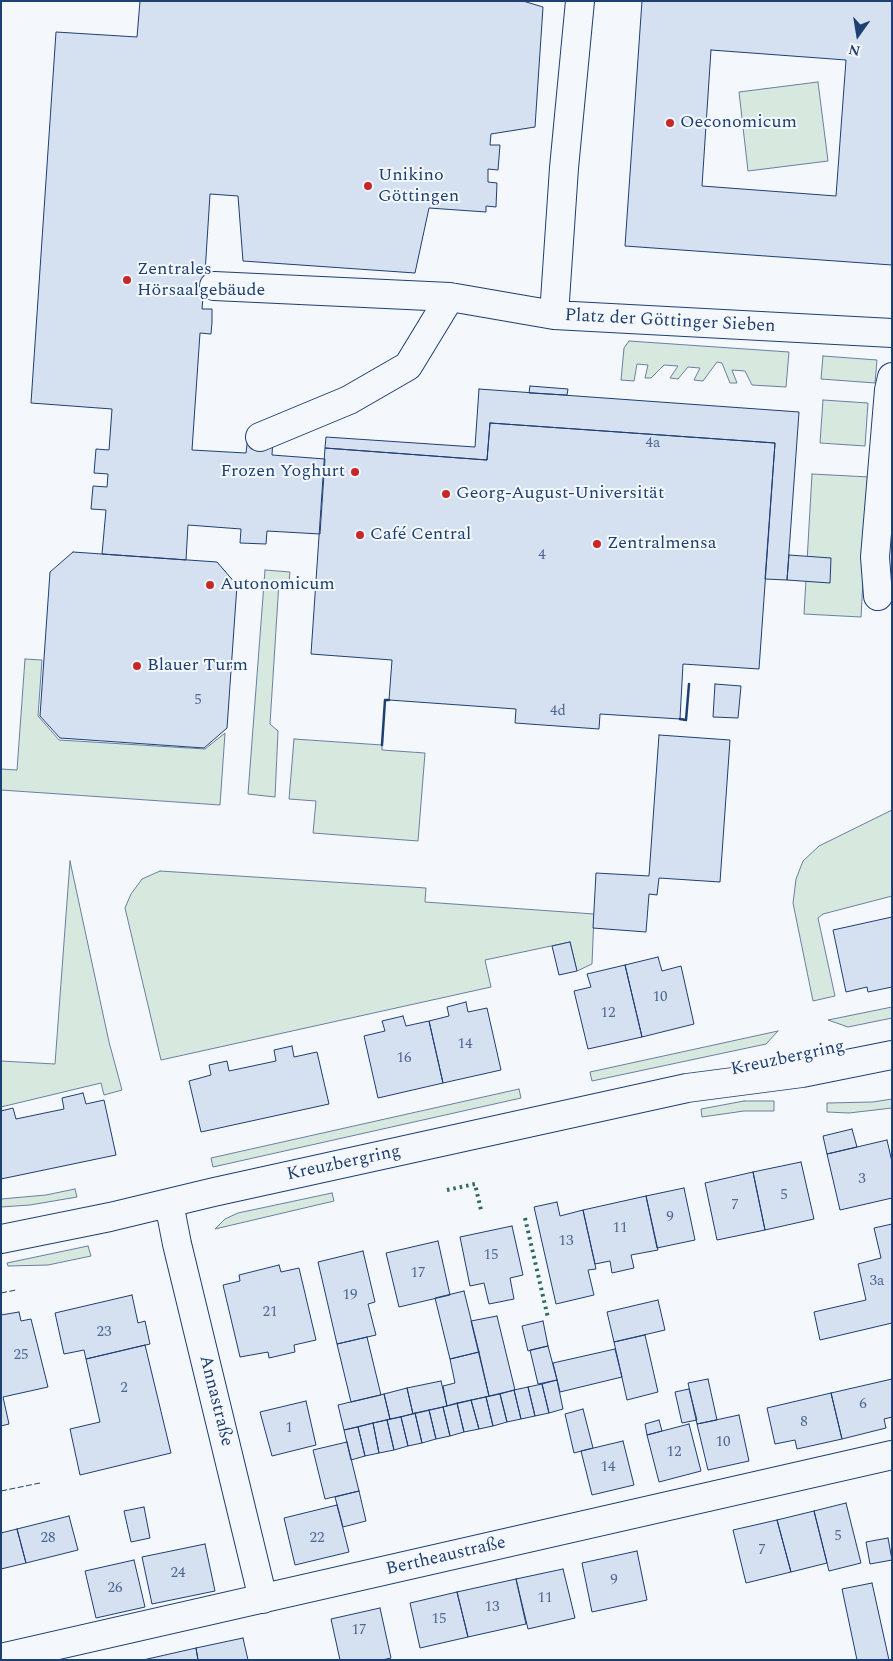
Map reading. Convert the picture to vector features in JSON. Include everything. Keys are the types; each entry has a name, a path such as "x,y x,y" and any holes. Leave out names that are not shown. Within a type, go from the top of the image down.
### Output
{"street":[{"path":"554,315 564,168 580,1"},
{"name":"Platz der Göttinger Sieben","path":"214,286 450,297 554,315 892,333"},
{"path":"260,437 349,400 408,366 450,297"},
{"path":"878,596 875,557 889,390 892,377"},
{"name":"Kreuzbergring","path":"687,1088 730,1070 892,1036"},
{"name":"Kreuzbergring","path":"1,1239 169,1204 687,1088 802,1073 892,1055"},
{"name":"Annastraße","path":"169,1204 263,1599"},
{"name":"Bertheaustraße","path":"1,1658 892,1456"}],"shaded area":[{"path":"818,82 828,161 748,171 739,92"},
{"path":"629,341 789,352 786,387 752,385 745,371 732,370 737,383 730,383 722,363 717,362 703,381 694,380 700,368 688,367 678,379 670,378 678,366 664,365 651,378 645,378 648,365 637,364 634,381 621,380 624,348"},
{"path":"823,356 877,360 875,383 821,379"},
{"path":"823,400 868,403 865,446 820,443"},
{"path":"812,474 869,477 861,617 804,614"},
{"path":"265,570 290,572 289,582 279,582 270,724 278,731 275,797 248,794"},
{"path":"25,659 42,660 38,716 59,740 205,749 225,733 220,805 1,790 1,769 17,770"},
{"path":"294,739 382,745 382,750 425,753 418,841 313,833 316,801 289,799"},
{"path":"892,810 892,896 823,914 818,918 835,996 813,1001 793,903 796,879 803,861 819,846"},
{"path":"70,861 109,1042 122,1090 104,1095 101,1083 1,1107 1,1061 55,1064"},
{"path":"160,871 426,888 425,902 594,914 592,964 577,971 570,942 485,960 491,987 161,1060 125,908 131,894 142,879"},
{"path":"892,1007 892,1018 848,1027 828,1020"},
{"path":"778,1031 766,1044 592,1081 590,1072"},
{"path":"519,1089 521,1098 213,1167 211,1158"},
{"path":"892,1099 892,1108 849,1113 827,1112 827,1103 873,1102"},
{"path":"744,1101 774,1101 774,1111 744,1111 702,1117 701,1109"},
{"path":"75,1189 77,1197 30,1205 1,1207 1,1199 46,1195"},
{"path":"332,1193 334,1201 215,1229 225,1219 238,1213"},
{"path":"88,1246 91,1256 48,1265 8,1266 7,1263"}],"building":[{"name":"Zentrales Hörsaalgebäude","path":"140,1 523,1 543,7 535,127 491,134 490,145 500,145 498,170 488,169 488,182 497,183 496,207 486,206 486,212 429,208 415,273 243,261 238,196 210,194 205,273 215,274 213,298 203,297 202,309 212,309 212,322 211,334 200,333 192,450 246,453 248,436 273,438 272,455 325,459 320,534 267,531 266,544 240,543 241,529 188,525 186,560 102,554 106,510 91,509 93,486 107,487 108,474 94,473 96,449 109,450 112,409 31,403 56,32 137,37"},
{"name":"Oeconomicum","path":"642,1 892,1 892,265 625,246","holes":["711,50 846,60 836,196 702,186"]},
{"path":"530,386 568,389 567,395 529,393"},
{"path":"479,389 799,412 787,580 765,579 775,443 490,423 487,460 325,448 326,437 475,447"},
{"path":"490,423 775,443 759,669 683,664 680,719 600,714 599,729 515,723 516,709 389,700 392,660 311,654 325,448 487,460"},
{"name":"Blauer Turm","path":"73,552 217,562 237,585 227,728 204,748 60,738 40,716 50,572"},
{"path":"789,555 831,558 830,583 787,580"},
{"path":"715,684 741,686 738,718 713,717"},
{"path":"659,735 730,740 720,882 659,878 657,895 649,894 646,932 593,928 596,873 649,876"},
{"path":"892,917 892,987 868,992 867,987 846,992 833,930"},
{"path":"570,942 577,971 559,975 552,946"},
{"path":"658,957 662,971 681,966 694,1024 642,1037 625,965"},
{"path":"625,965 642,1037 588,1049 574,991 591,987 587,974"},
{"path":"466,1002 468,1012 487,1008 501,1070 443,1083 429,1021 449,1016 447,1007"},
{"path":"403,1016 406,1026 429,1021 443,1083 378,1098 364,1036 385,1031 382,1021"},
{"path":"292,1046 294,1057 317,1052 329,1104 201,1132 189,1081 211,1075 209,1065 227,1061 229,1071 276,1061 274,1050"},
{"path":"83,1093 86,1104 104,1100 116,1155 1,1179 1,1111 13,1108 16,1119 64,1109 62,1098"},
{"path":"852,1129 857,1147 827,1154 823,1136"},
{"path":"887,1140 892,1162 892,1198 840,1210 827,1154"},
{"path":"801,1162 814,1219 765,1230 753,1172"},
{"path":"753,1172 765,1230 717,1240 705,1183"},
{"path":"684,1188 695,1240 657,1248 646,1196"},
{"path":"646,1196 658,1250 631,1255 634,1268 612,1273 610,1261 595,1264 583,1210"},
{"path":"557,1202 560,1216 583,1210 596,1269 588,1270 594,1295 556,1304 534,1207"},
{"path":"892,1224 892,1323 820,1340 814,1312 866,1300 858,1264 881,1258 874,1228"},
{"path":"512,1226 523,1275 510,1278 514,1299 489,1304 484,1283 470,1286 460,1237"},
{"path":"438,1241 450,1295 399,1307 386,1253"},
{"path":"363,1251 375,1302 368,1304 376,1335 337,1344 318,1262"},
{"path":"279,1265 281,1272 299,1268 316,1340 294,1345 295,1352 269,1358 268,1352 240,1357 223,1285 240,1281 239,1275"},
{"path":"464,1291 479,1352 450,1359 435,1298"},
{"path":"132,1295 138,1323 145,1321 150,1344 86,1359 84,1350 64,1354 55,1313"},
{"path":"658,1300 665,1330 614,1342 607,1312"},
{"path":"19,1312 21,1321 31,1319 48,1387 3,1397 9,1424 1,1426 1,1315"},
{"path":"497,1316 515,1390 489,1396 471,1321"},
{"path":"543,1321 548,1346 528,1351 522,1326"},
{"path":"645,1335 658,1392 627,1400 614,1342"},
{"path":"367,1337 381,1395 351,1402 337,1344"},
{"path":"145,1345 171,1453 80,1475 70,1429 100,1422 86,1359"},
{"path":"548,1346 557,1380 538,1384 530,1350"},
{"path":"615,1349 622,1377 560,1392 553,1363"},
{"path":"479,1352 489,1396 447,1406 443,1386 455,1383 450,1359"},
{"path":"708,1379 717,1420 697,1424 688,1383"},
{"path":"892,1379 892,1417 884,1419 886,1428 842,1439 831,1393"},
{"path":"557,1380 563,1409 549,1413 542,1384"},
{"path":"441,1381 447,1406 413,1414 407,1388"},
{"path":"542,1384 549,1413 535,1416 528,1387"},
{"path":"528,1387 535,1416 521,1419 514,1390"},
{"path":"407,1388 413,1414 390,1419 384,1394"},
{"path":"689,1389 697,1420 682,1423 675,1392"},
{"path":"514,1390 521,1419 507,1422 500,1394"},
{"path":"831,1393 842,1439 797,1449 795,1440 775,1444 767,1408"},
{"path":"384,1394 390,1419 344,1430 338,1405"},
{"path":"500,1394 507,1422 493,1426 486,1397"},
{"path":"486,1397 493,1426 479,1429 471,1400"},
{"path":"471,1400 479,1429 464,1432 457,1403"},
{"path":"306,1401 316,1445 272,1456 260,1412"},
{"path":"457,1403 464,1432 450,1436 443,1407"},
{"path":"443,1407 450,1436 436,1439 429,1410"},
{"path":"583,1409 593,1448 574,1453 565,1414"},
{"path":"429,1410 436,1439 422,1443 415,1413"},
{"path":"415,1413 422,1443 408,1446 401,1417"},
{"path":"739,1415 749,1461 708,1470 697,1424"},
{"path":"401,1417 408,1446 394,1450 387,1420"},
{"path":"387,1420 394,1450 379,1453 373,1423"},
{"path":"659,1420 662,1431 647,1435 645,1424"},
{"path":"373,1423 379,1453 365,1456 358,1427"},
{"path":"689,1424 701,1471 659,1482 647,1435"},
{"path":"358,1427 365,1456 351,1460 344,1430"},
{"path":"623,1441 634,1485 592,1495 581,1451"},
{"path":"347,1442 359,1491 325,1499 313,1450"},
{"path":"359,1491 366,1521 343,1527 335,1497"},
{"path":"846,1503 861,1563 829,1571 814,1511"},
{"path":"337,1505 349,1552 295,1565 284,1518"},
{"path":"144,1507 150,1538 131,1542 124,1511"},
{"path":"814,1511 827,1563 791,1572 777,1520"},
{"path":"69,1516 78,1550 26,1563 17,1529"},
{"path":"777,1520 791,1572 746,1583 733,1530"},
{"path":"17,1529 26,1563 1,1569 1,1533"},
{"path":"888,1538 892,1560 870,1564 866,1542"},
{"path":"205,1544 215,1591 152,1604 142,1557"},
{"path":"637,1551 647,1600 592,1612 582,1563"},
{"path":"134,1560 145,1607 96,1618 85,1571"},
{"path":"563,1569 575,1618 528,1629 516,1579"},
{"path":"516,1579 526,1624 468,1637 457,1592"},
{"path":"872,1583 889,1660 857,1660 842,1589"},
{"path":"457,1592 468,1637 420,1648 410,1603"},
{"path":"380,1608 391,1658 382,1660 340,1660 331,1619"},
{"path":"243,1638 248,1660 198,1660 196,1648"},
{"path":"196,1648 198,1660 143,1660"}],"hedge":[{"path":"447,1190 475,1184 481,1210"},
{"path":"525,1218 548,1318"}],"fence":[{"path":"1,1293 16,1290"},
{"path":"1,1491 40,1483"}],"wall":[{"path":"680,719 686,720 689,684"},
{"path":"382,745 385,700 389,700"}],"place":[{"name":"Oeconomicum","path":"670,123"},
{"name":"Unikino Göttingen","path":"368,186"},
{"name":"Zentrales Hörsaalgebäude","path":"127,280"},
{"name":"Frozen Yoghurt","path":"355,472"},
{"name":"Georg-August-Universität","path":"446,494"},
{"name":"Café Central","path":"360,535"},
{"name":"Zentralmensa","path":"597,544"},
{"name":"Autonomicum","path":"210,585"},
{"name":"Blauer Turm","path":"137,666"}]}
